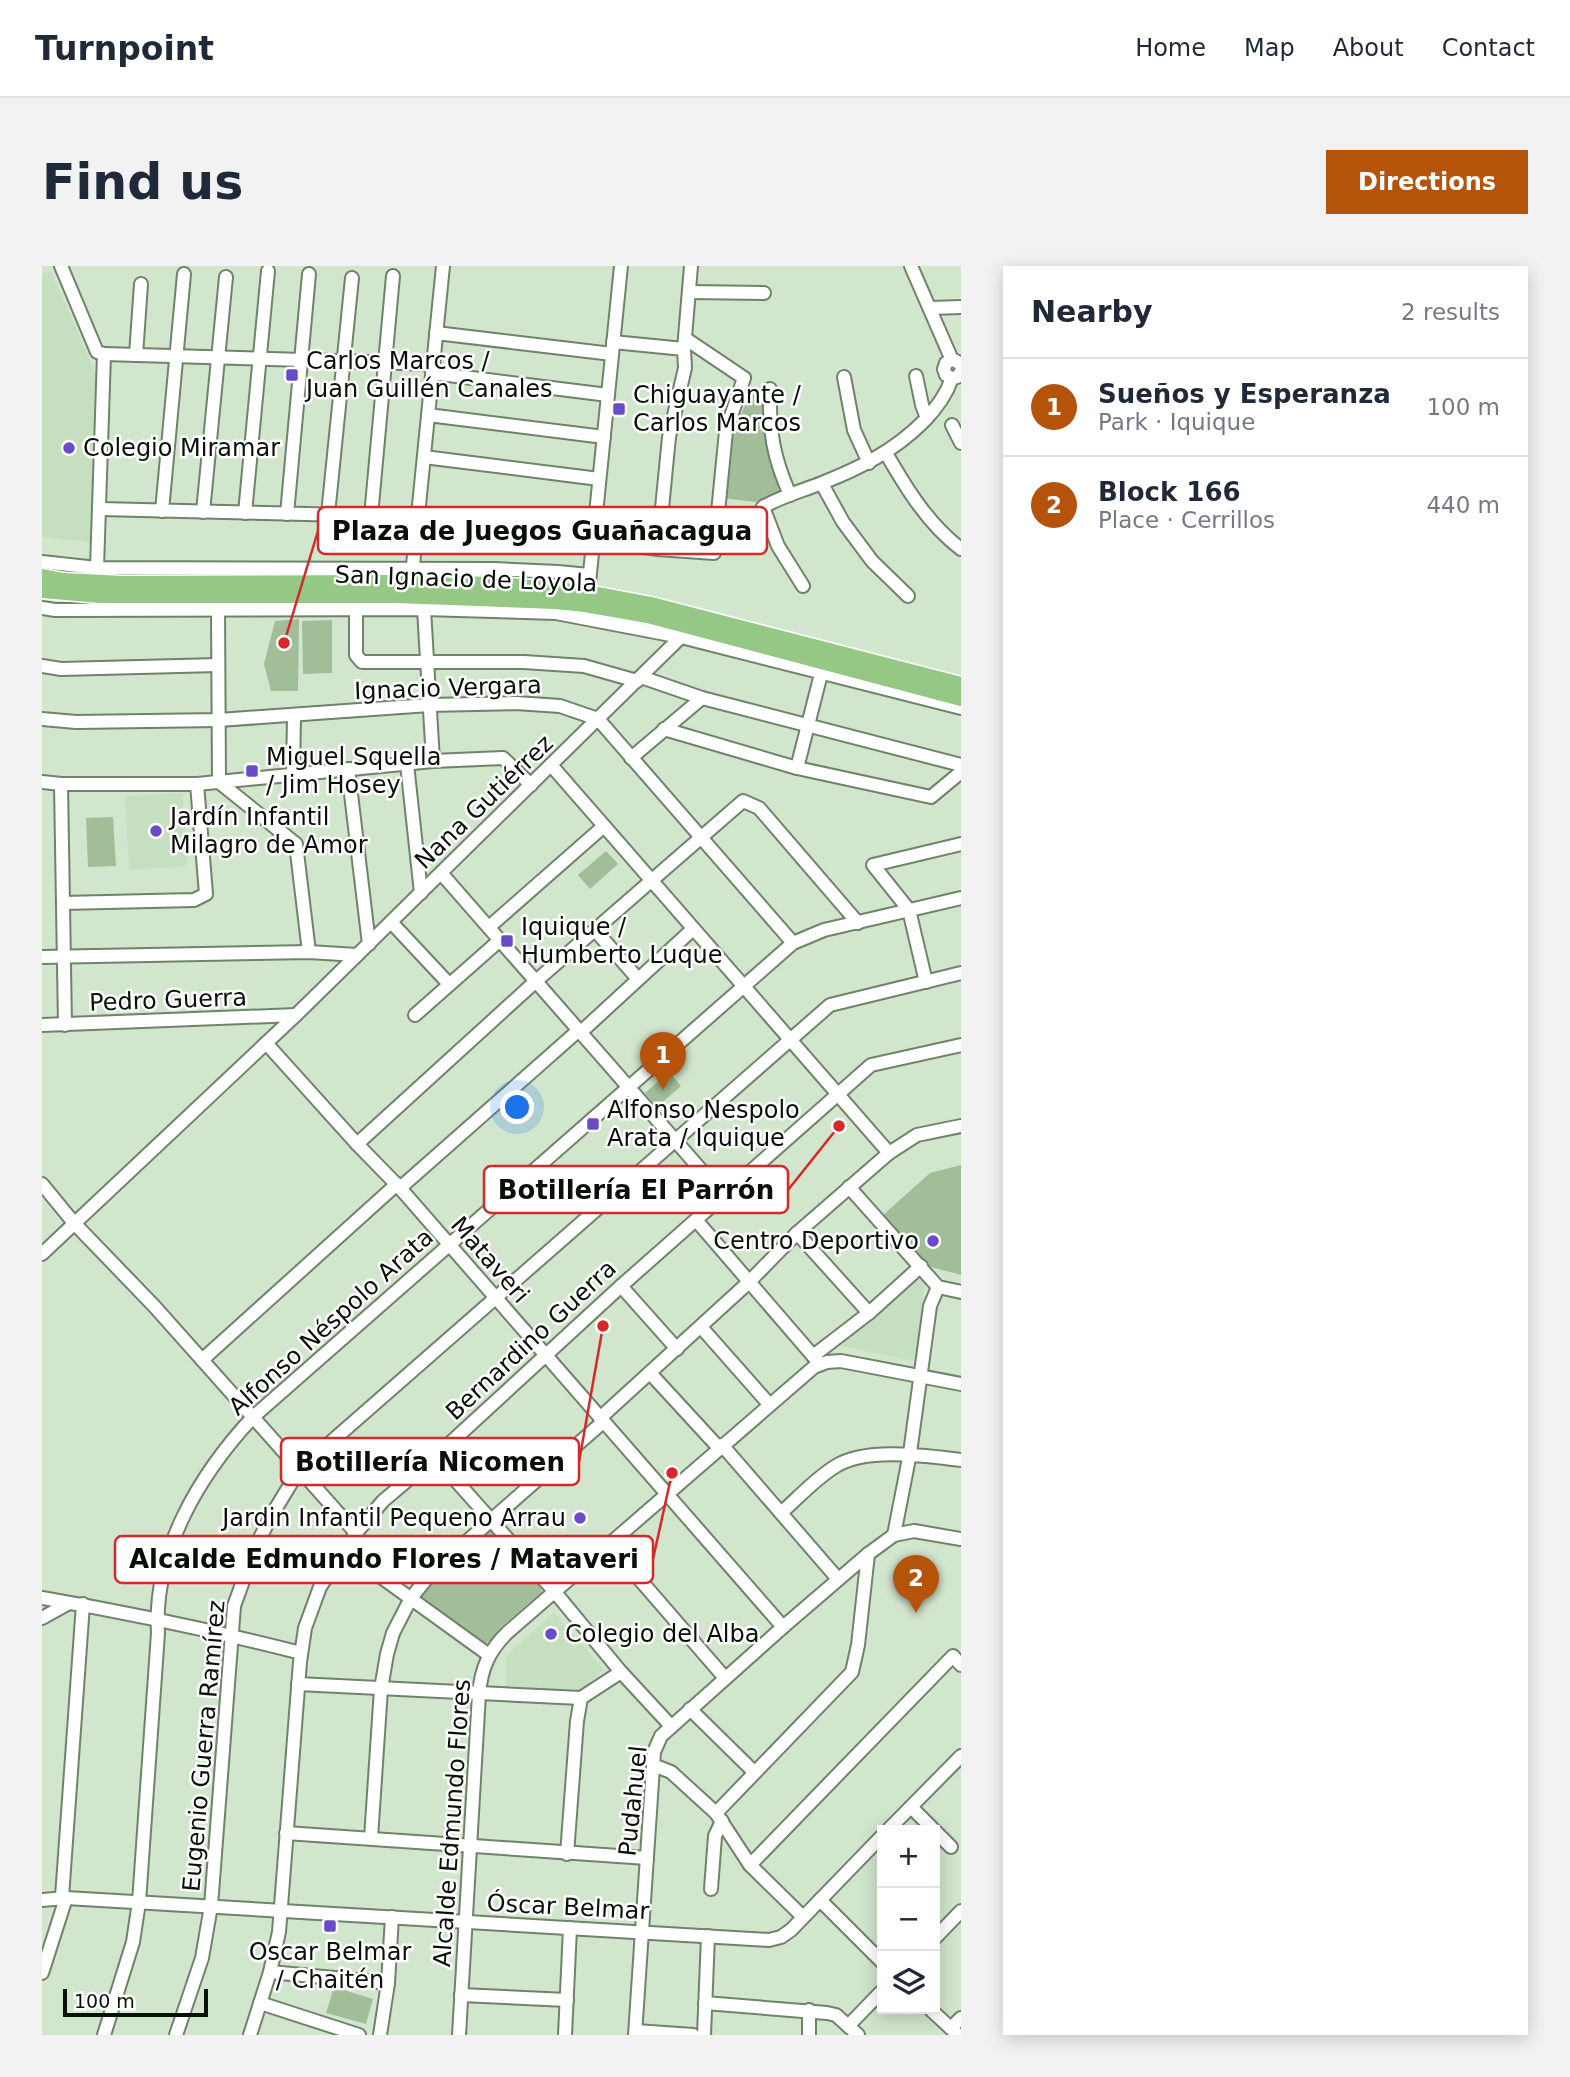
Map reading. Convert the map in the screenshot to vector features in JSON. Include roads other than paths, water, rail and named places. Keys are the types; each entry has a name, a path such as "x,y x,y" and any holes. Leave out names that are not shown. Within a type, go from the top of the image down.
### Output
{"main road":[{"name":"San Ignacio de Loyola","path":"42,577 122,584 412,583 556,601 586,598 961,698"},
{"name":"San Ignacio de Loyola","path":"42,590 100,595 412,583"},
{"name":"San Ignacio de Loyola","path":"692,627 961,685"}],"street":[{"path":"61,266 97,352 104,354 385,363 608,395"},
{"path":"412,583 443,266"},
{"path":"586,598 621,266"},
{"path":"658,549 669,437 685,368 691,266"},
{"path":"803,586 778,546 763,507 869,463 886,453 927,418 947,392 958,370 911,266"},
{"path":"245,513 268,271"},
{"path":"162,511 184,274"},
{"path":"287,514 309,274"},
{"path":"371,516 393,276"},
{"path":"203,512 226,277"},
{"path":"328,514 352,278"},
{"path":"136,355 142,284"},
{"path":"689,292 764,293"},
{"path":"931,309 961,307"},
{"path":"436,333 613,348 685,344 744,378 726,431 714,553 593,540"},
{"path":"97,568 104,354"},
{"path":"916,376 927,418"},
{"path":"844,377 854,430 869,463"},
{"path":"770,389 769,417 773,451 790,495"},
{"path":"428,415 604,437"},
{"path":"952,425 961,443"},
{"path":"886,453 906,488 927,516 961,549"},
{"path":"424,457 599,479"},
{"path":"821,484 872,561 908,596"},
{"path":"100,509 595,521"},
{"name":"San Ignacio de Loyola","path":"42,562 97,568 412,583 494,569 589,576"},
{"name":"San Ignacio de Loyola","path":"42,608 424,609 556,613 692,627 821,674 961,708"},
{"path":"218,608 219,782"},
{"path":"356,608 356,655 360,661 524,662 584,666 961,765"},
{"path":"424,609 433,761"},
{"name":"Nana Gutiérrez","path":"42,1254 296,1015 692,627"},
{"path":"42,666 61,669 218,665"},
{"path":"797,768 821,674"},
{"path":"631,758 702,698"},
{"name":"Ignacio Vergara","path":"42,719 96,722 219,720 294,717 429,705 516,703 559,706 598,719"},
{"path":"293,775 294,717"},
{"path":"598,719 793,943"},
{"path":"664,729 797,768 932,797 961,772"},
{"path":"42,782 197,784 433,761 503,758 531,785"},
{"path":"407,764 421,893"},
{"path":"551,765 888,1153"},
{"path":"348,769 369,944"},
{"path":"219,782 296,844 309,952"},
{"path":"61,784 65,1025"},
{"path":"63,903 194,900 206,894 197,784"},
{"path":"357,1144 536,981 743,801 759,808 858,923"},
{"path":"489,927 604,826"},
{"path":"926,982 909,911 873,865 961,844"},
{"path":"441,873 723,1195"},
{"name":"Alfonso Néspolo Arata","path":"104,2035 133,1942 139,1902 159,1592 164,1570 187,1509 222,1452 253,1417 793,943 824,930 961,898"},
{"path":"391,922 449,984"},
{"path":"202,1360 398,1186 580,1031 693,929"},
{"path":"594,930 638,979"},
{"path":"415,1014 500,940"},
{"path":"42,957 309,952 357,955"},
{"name":"Eugenio Guerra Ramírez","path":"176,2035 202,1958 211,1906 234,1606 255,1548 299,1470 830,1005 961,973"},
{"name":"Pedro Guerra","path":"42,1025 296,1015"},
{"name":"Mataveri","path":"265,1043 398,1186 783,1627"},
{"name":"Bernardino Guerra","path":"250,2035 270,1972 282,1910 304,1628 315,1598 332,1566 383,1501 871,1065 961,1045"},
{"path":"371,1838 381,1689 393,1633 411,1598 432,1572 601,1420 749,1282 797,1233 888,1153 917,1135 961,1126"},
{"path":"42,1184 74,1223 202,1360 356,1533"},
{"path":"849,1187 938,1287 961,1292"},
{"path":"695,1220 817,1360 841,1361 961,1384"},
{"path":"797,1233 869,1313"},
{"name":"Alcalde Edmundo Flores","path":"459,2035 479,1694 481,1675 489,1655 500,1639 805,1373 920,1265"},
{"path":"621,1286 677,1349"},
{"path":"938,1287 930,1306 910,1453 894,1535 915,1531 961,1539"},
{"path":"701,1327 769,1404"},
{"path":"650,1373 721,1446 838,1579"},
{"path":"781,1513 838,1464 864,1457 910,1453 961,1460"},
{"path":"435,1457 671,1726"},
{"name":"Pudahuel","path":"635,2033 653,1765 657,1743 671,1726 783,1627 894,1535"},
{"path":"609,1544 725,1678"},
{"path":"345,1550 489,1655"},
{"path":"711,1889 719,1817 754,1772 852,1672 858,1645 868,1554"},
{"path":"42,1598 231,1635 301,1653"},
{"path":"42,1618 77,1604"},
{"path":"42,1973 64,1898 77,1604"},
{"path":"750,1865 957,1661"},
{"path":"298,1684 581,1698 621,1672"},
{"path":"567,1854 581,1698"},
{"path":"690,1709 754,1772"},
{"path":"893,1825 961,1756"},
{"path":"653,1765 671,1772 719,1817 750,1865 803,1917"},
{"path":"911,1807 951,1847"},
{"path":"286,1833 647,1858"},
{"name":"Óscar Belmar","path":"42,1900 64,1898 775,1939 786,1934 877,1841"},
{"path":"820,1900 877,1957"},
{"path":"940,1933 961,1911"},
{"path":"380,2035 388,1983 392,1917"},
{"path":"565,2035 570,1928"},
{"path":"704,2035 708,1936"},
{"path":"270,1972 388,1983"},
{"path":"461,1995 567,2000"},
{"path":"849,2025 877,1996"},
{"path":"705,2003 809,2010 836,2015 858,2035"},
{"path":"260,2004 359,2035"},
{"path":"809,2010 809,2035"},
{"path":"935,2014 954,2032 961,2018"},
{"path":"635,2033 693,2035"}],"place":[{"name":"Carlos Marcos / Juan Guillén Canales","path":"292,375"},
{"name":"Chiguayante / Carlos Marcos","path":"619,409"},
{"name":"Colegio Miramar","path":"69,448"},
{"name":"Plaza de Juegos Guañacagua","path":"284,643"},
{"name":"Miguel Squella / Jim Hosey","path":"252,771"},
{"name":"Jardín Infantil Milagro de Amor","path":"156,831"},
{"name":"Iquique / Humberto Luque","path":"507,941"},
{"name":"Sueños y Esperanza","path":"663,1090"},
{"name":"Alfonso Nespolo Arata / Iquique","path":"593,1124"},
{"name":"Botillería El Parrón","path":"839,1126"},
{"name":"Centro Deportivo","path":"933,1241"},
{"name":"Botillería Nicomen","path":"603,1326"},
{"name":"Alcalde Edmundo Flores / Mataveri","path":"672,1473"},
{"name":"Jardin Infantil Pequeno Arrau","path":"580,1518"},
{"name":"Block 166","path":"916,1613"},
{"name":"Colegio del Alba","path":"551,1634"},
{"name":"Oscar Belmar / Chaitén","path":"330,1926"}]}
